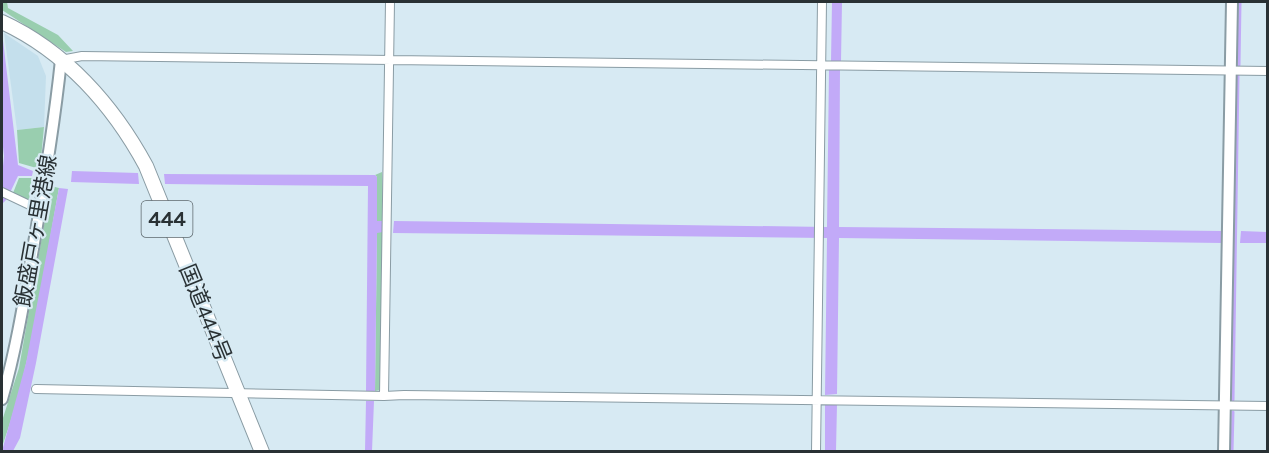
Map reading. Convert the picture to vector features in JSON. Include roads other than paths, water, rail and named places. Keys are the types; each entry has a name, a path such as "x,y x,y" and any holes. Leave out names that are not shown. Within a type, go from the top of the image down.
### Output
{"highway":[{"name":"国道444号","path":"8,25 62,60 87,83 111,110 136,147 146,166 262,452"}],"street":[{"path":"384,396 390,2"},
{"path":"816,452 822,2"},
{"path":"1224,452 1232,2"},
{"path":"62,60 82,56 1268,71"},
{"name":"飯盛戸ヶ里港線","path":"2,399 18,332 40,210 54,127 62,60"},
{"path":"2,192 40,210"},
{"path":"36,389 384,396 404,394 1268,405"}],"waterway":[{"path":"1239,65 1240,2"},
{"path":"1233,400 1238,75"},
{"path":"1232,452 1233,412"}]}
